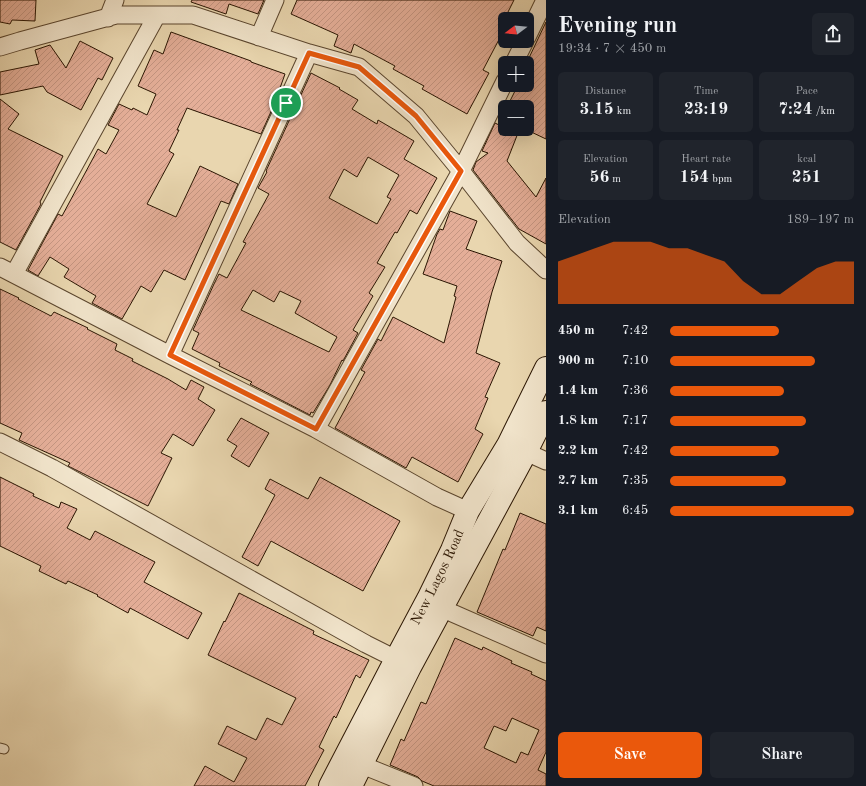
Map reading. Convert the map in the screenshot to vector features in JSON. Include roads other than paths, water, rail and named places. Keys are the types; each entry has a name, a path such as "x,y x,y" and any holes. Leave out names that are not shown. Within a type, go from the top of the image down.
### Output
{"main road":[{"name":"New Lagos Road","path":"330,786 428,599 452,550 468,511 508,445 546,368"},
{"name":"New Lagos Road","path":"351,786 410,666 526,452 546,412"}],"street":[{"path":"108,18 115,0"},
{"path":"259,36 275,0"},
{"path":"534,23 545,0"},
{"path":"0,47 116,15 193,15 309,53 359,67 416,116 517,243 546,270"},
{"path":"157,15 7,270 316,429 437,497 468,511"},
{"path":"170,355 309,53"},
{"path":"316,429 461,171 500,92"},
{"path":"0,442 52,468 366,644 396,659"},
{"path":"526,452 546,461"},
{"path":"442,608 546,654"},
{"path":"362,765 414,786"}]}
